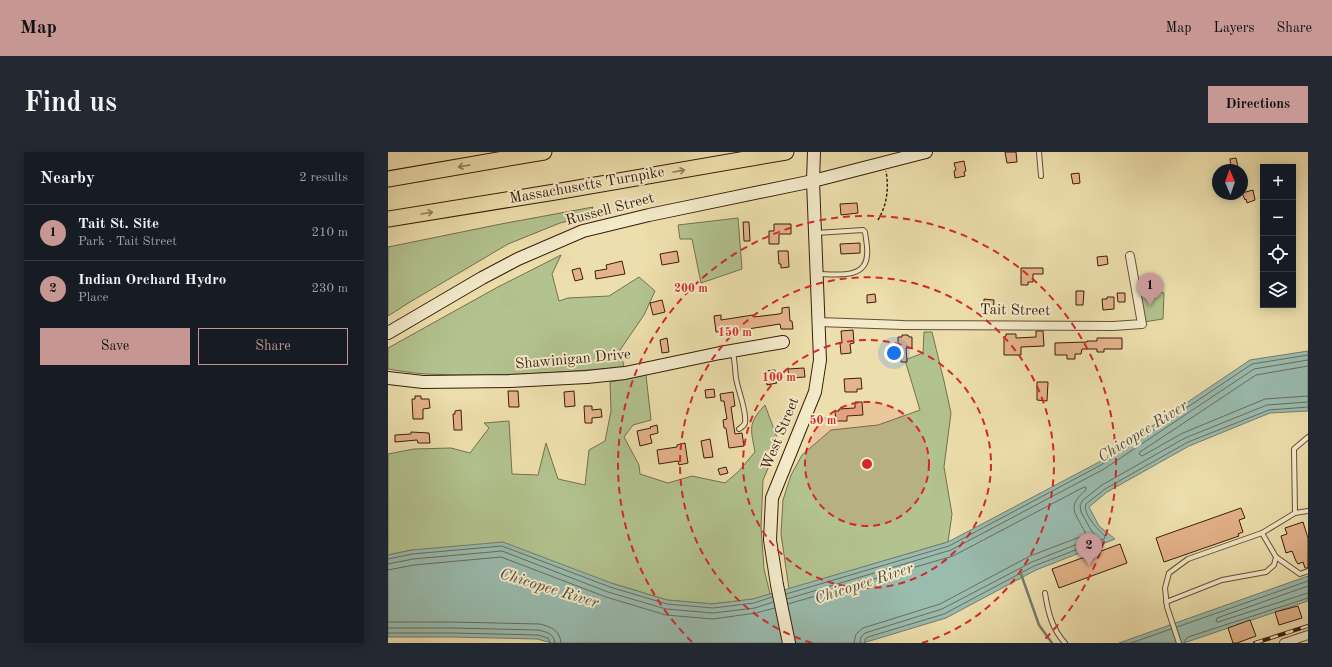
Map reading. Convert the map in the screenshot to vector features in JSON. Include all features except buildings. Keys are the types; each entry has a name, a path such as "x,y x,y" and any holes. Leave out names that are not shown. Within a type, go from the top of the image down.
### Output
{"highway":[{"path":"388,179 544,152"},
{"name":"Massachusetts Turnpike","path":"388,219 555,192 784,152"}],"main road":[{"name":"West Street","path":"789,643 777,585 770,540 772,498 815,392 820,360 813,181 814,152"},
{"name":"Russell Street","path":"388,334 482,278 518,259 583,232 649,216 813,181 926,152"},
{"name":"Shawinigan Drive","path":"388,378 422,382 510,381 587,377 625,373 783,342"}],"street":[{"name":"Tait Street","path":"818,322 903,325 1114,326 1142,324 1130,256"},
{"path":"1284,643 1308,635"}],"lane":[{"path":"1039,152 1041,176"},
{"path":"815,233 863,230 865,232 867,254 863,266 856,272 841,274 817,274"},
{"path":"732,351 745,423 738,429"},
{"path":"1295,513 1294,449 1308,437"},
{"path":"1179,643 1166,602 1165,588 1169,573 1188,559 1262,533 1295,513 1308,511"},
{"path":"1262,533 1276,558 1300,574 1308,571"},
{"path":"1166,602 1222,580 1266,572 1274,565 1276,558"},
{"path":"1045,593 1049,614 1054,626 1065,643"}],"path":[{"path":"878,220 886,203 887,184 885,163"}],"green space":[{"path":"593,207 589,216 560,223 508,244 388,316 388,247"},
{"path":"738,218 742,269 701,283 692,239 680,239 678,225"},
{"path":"561,255 552,274 559,301 568,298 609,296 639,277 655,291 644,315 620,350 624,367 500,375 425,374 388,369 388,348 496,288"},
{"path":"1136,287 1164,293 1163,319 1137,323"},
{"path":"924,332 932,332 951,413 944,467 952,514 948,542 789,589 781,534 783,500 791,475 802,455 831,430 878,425 920,410 905,360 923,353"},
{"path":"646,375 651,420 633,425 624,437 639,465 640,474 668,483 692,476 725,483 738,472 755,452 752,438 753,422 755,417 765,405 779,443 763,480 761,527 764,569 770,594 753,599 712,604 667,600 611,583 412,550 388,555 388,454 414,449 451,448 470,453 489,428 484,423 509,421 512,474 538,475 546,443 558,479 585,485 589,450 605,441 611,411 610,382"}],"water":[{"name":"Chicopee River","path":"1308,351 1308,411 1270,413 1189,446 1107,492 1089,507 1099,526 1115,539 1036,570 946,618 863,643 552,643 537,639 388,637 388,555 412,550 503,542 611,583 667,600 712,604 753,599 948,542 1099,462 1250,360"},
{"path":"1308,576 1308,601 1184,643 1119,643"}],"waterway":[{"path":"1021,574 1039,625 1052,643"}],"railway":[{"path":"1255,643 1308,626"}],"place":[{"name":"Tait St. Site","path":"1150,306"},
{"name":"Indian Orchard Hydro","path":"1089,566"}]}
